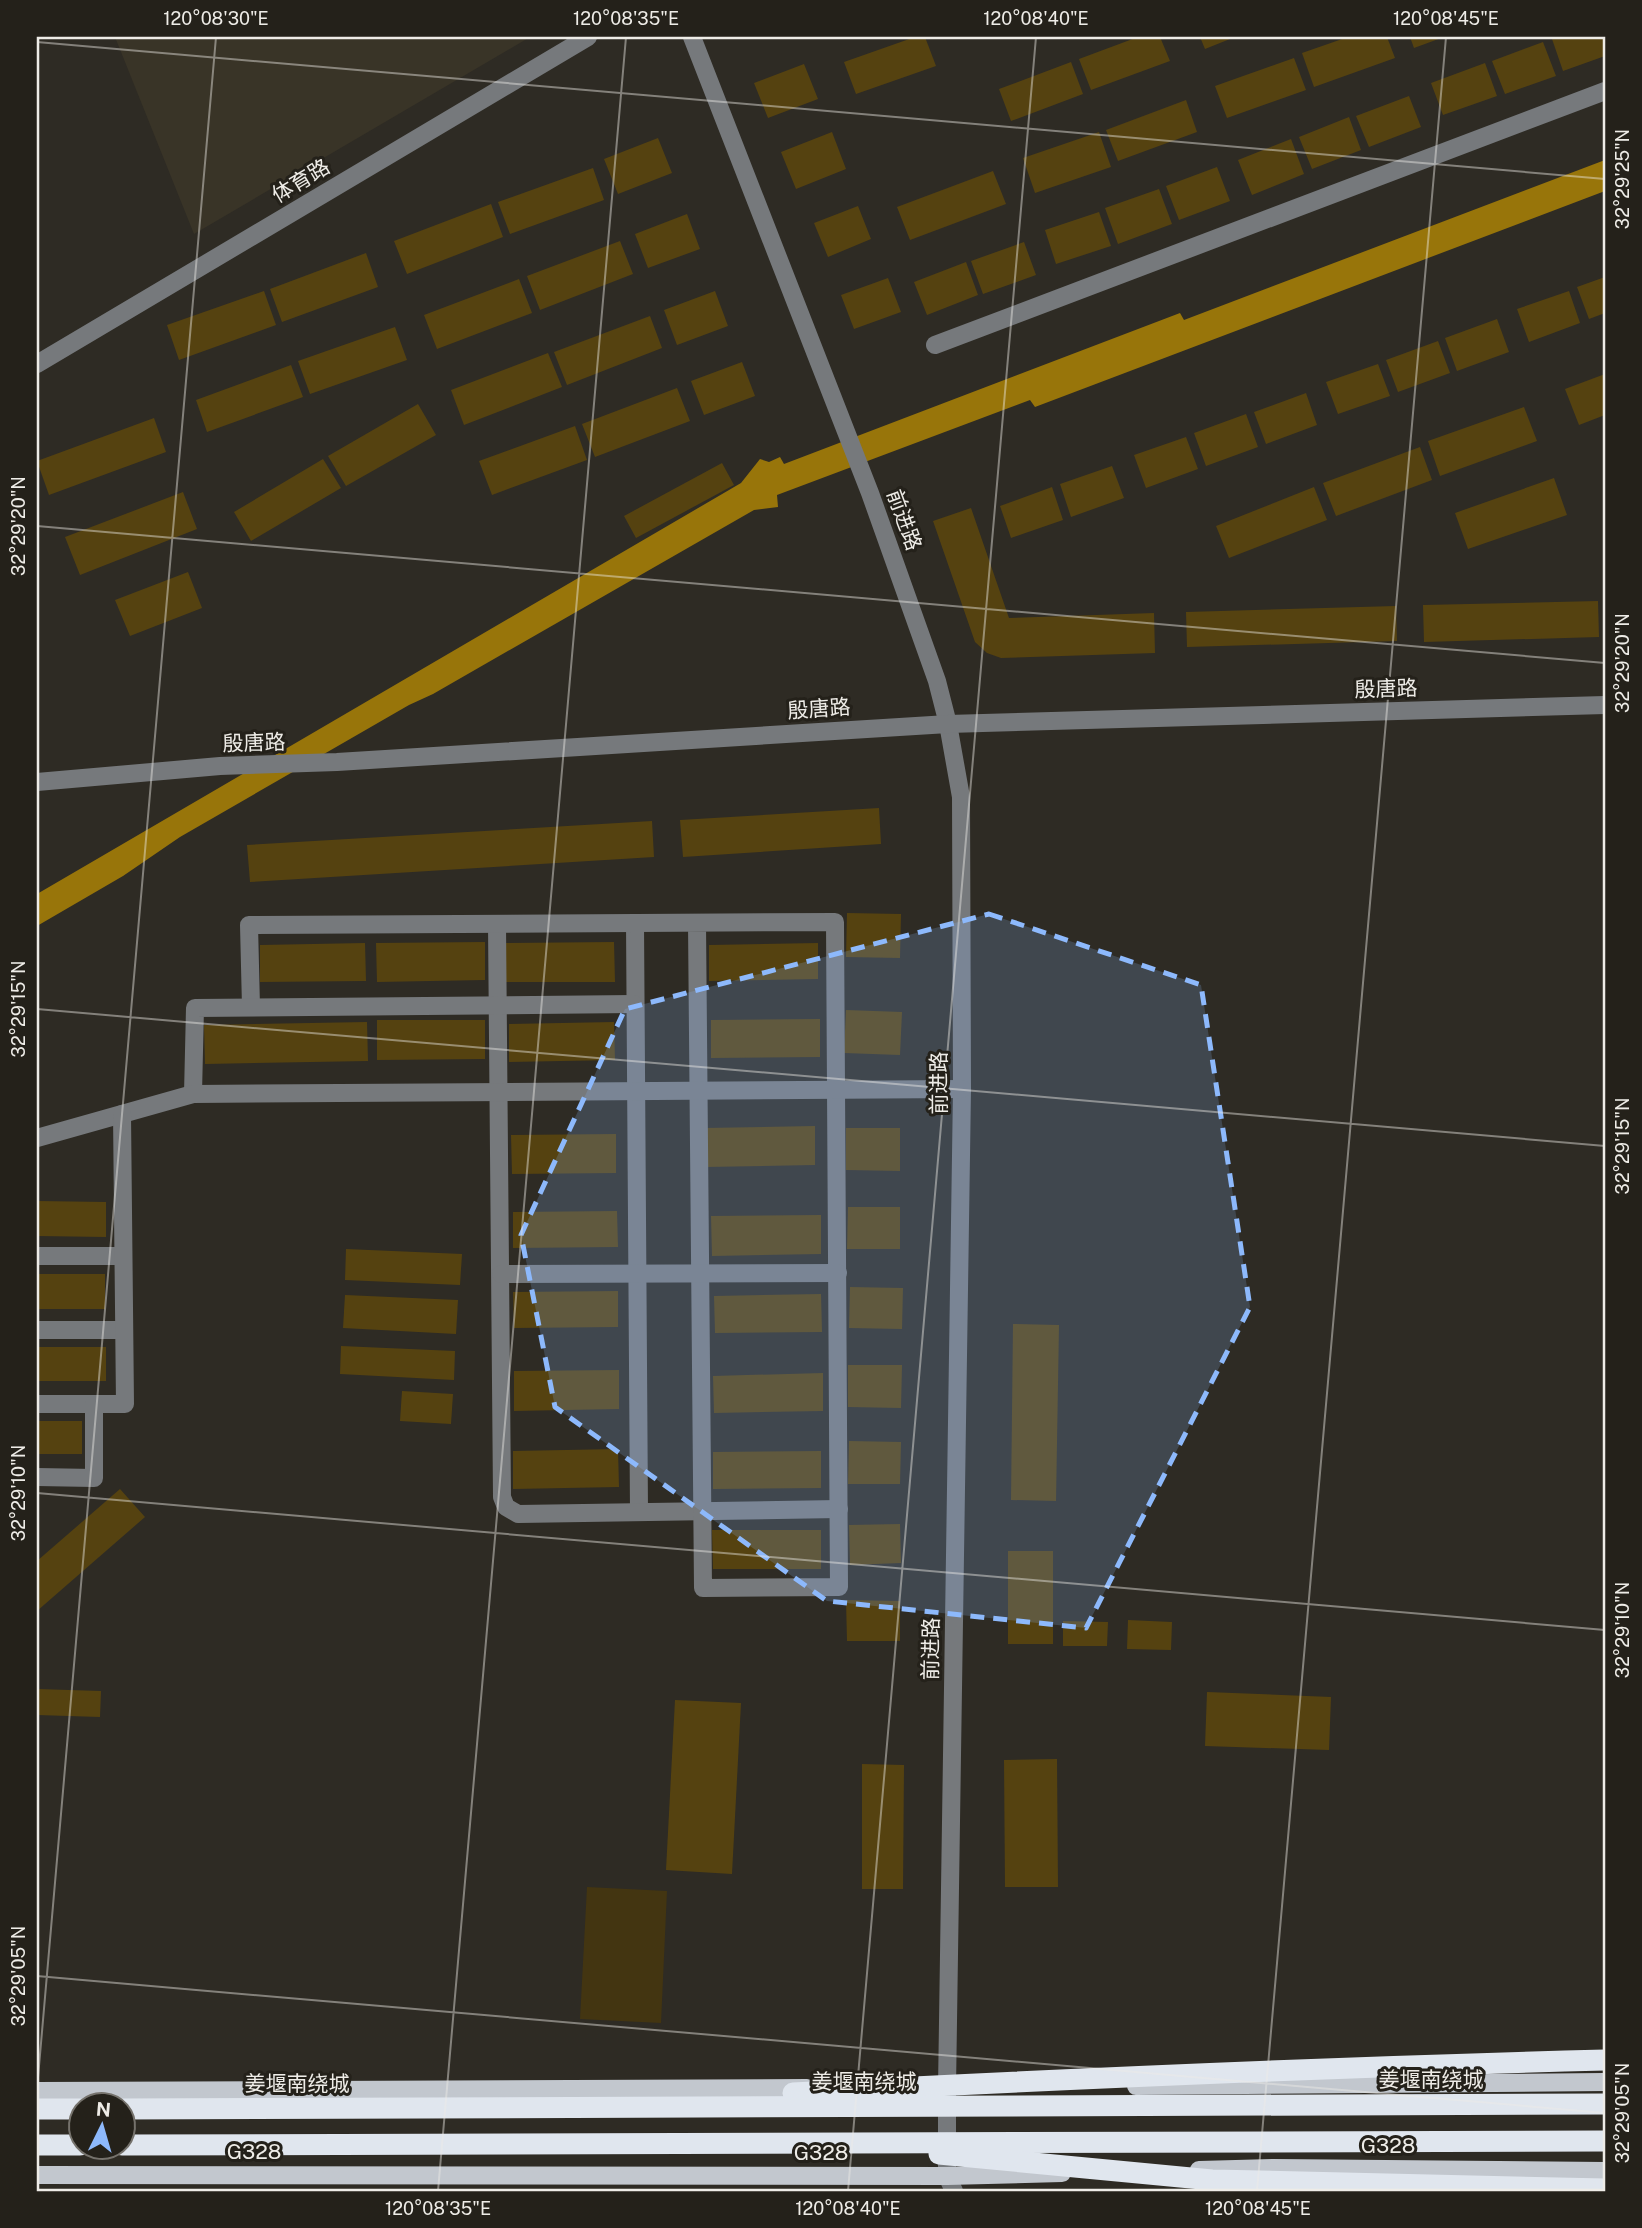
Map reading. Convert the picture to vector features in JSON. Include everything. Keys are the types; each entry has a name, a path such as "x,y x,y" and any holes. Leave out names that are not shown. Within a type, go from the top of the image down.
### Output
{"highway":[{"path":"519,2107 1114,2076 1605,2060"},
{"name":"姜堰南绕城","path":"136,2109 1605,2104"},
{"path":"37,2109 66,2109"},
{"path":"136,2145 1605,2141"},
{"path":"811,2143 1212,2180 1605,2189"},
{"path":"37,2145 66,2145"}],"main road":[{"path":"37,2091 947,2088 1605,2082"},
{"name":"G328","path":"37,2175 951,2184 1274,2168 1605,2171"}],"street":[{"name":"体育路","path":"37,364 588,37"},
{"name":"前进路","path":"692,37 870,493 937,681 961,797 962,1089 947,2088 951,2184"},
{"path":"934,345 1605,92"},
{"name":"殷唐路","path":"37,782 220,766 337,762 948,724 1605,705"},
{"path":"251,1007 249,925 835,922 839,1587 703,1588 697,923"},
{"path":"635,923 639,1512"},
{"path":"497,924 502,1497 506,1507 518,1514 839,1509"},
{"path":"193,1094 195,1008 634,1004"},
{"path":"37,1138 193,1094 962,1089"},
{"path":"37,1404 125,1404 122,1114"},
{"path":"37,1256 123,1256"},
{"path":"501,1274 838,1273"},
{"path":"37,1330 124,1330"},
{"path":"37,1478 94,1478 94,1404"},
{"path":"1250,2191 1274,2168"}],"highlighted area":[{"path":"989,914 1201,985 1250,1307 1086,1628 827,1601 555,1407 521,1235 625,1009"}],"shaded area":[{"path":"115,37 530,37 194,234"},
{"path":"1605,160 1605,191 1035,407 1030,400 777,495 778,507 754,510 433,694 409,705 180,837 123,876 37,926 37,894 741,483 760,459 769,462 780,457 784,464 1180,313 1184,320"},
{"path":"587,1887 667,1891 661,2023 580,2019"}],"building":[{"path":"915,37 925,37 936,66 856,94 844,62"},
{"path":"1138,37 1160,37 1170,61 1091,90 1079,59"},
{"path":"1200,37 1235,37 1205,49"},
{"path":"1348,37 1387,37 1395,58 1314,87 1302,53"},
{"path":"1410,37 1444,37 1414,48"},
{"path":"1605,37 1605,56 1563,71 1552,39"},
{"path":"1543,42 1556,76 1505,94 1492,61"},
{"path":"1294,58 1306,90 1227,118 1215,86"},
{"path":"1071,62 1083,94 1011,121 999,89"},
{"path":"1485,63 1497,96 1443,115 1431,83"},
{"path":"804,64 818,99 768,118 754,83"},
{"path":"1409,96 1421,127 1369,147 1356,116"},
{"path":"1186,100 1197,132 1118,161 1106,130"},
{"path":"1349,117 1361,150 1312,169 1299,137"},
{"path":"832,132 846,169 796,189 781,152"},
{"path":"1099,132 1111,167 1035,193 1023,158"},
{"path":"658,138 672,173 618,194 604,159"},
{"path":"1291,139 1304,174 1252,195 1238,160"},
{"path":"1217,167 1230,201 1179,220 1166,186"},
{"path":"593,168 604,200 510,234 498,202"},
{"path":"993,171 1006,204 910,240 897,207"},
{"path":"1159,189 1172,224 1118,244 1105,208"},
{"path":"491,204 503,237 407,274 394,241"},
{"path":"858,206 871,239 828,257 814,223"},
{"path":"1099,212 1111,246 1056,264 1045,230"},
{"path":"687,214 700,249 648,268 635,234"},
{"path":"620,241 633,274 540,310 527,276"},
{"path":"1024,242 1036,275 983,294 971,261"},
{"path":"366,253 378,287 282,322 270,289"},
{"path":"966,262 978,295 927,315 914,282"},
{"path":"1605,277 1605,313 1589,319 1577,287"},
{"path":"888,278 901,312 854,329 841,295"},
{"path":"519,279 532,313 437,349 424,315"},
{"path":"264,291 276,325 179,360 167,325"},
{"path":"715,291 728,326 677,345 664,310"},
{"path":"1569,291 1580,323 1529,342 1517,309"},
{"path":"650,316 662,348 567,385 554,352"},
{"path":"1497,319 1509,352 1457,371 1445,338"},
{"path":"395,327 407,360 310,394 298,361"},
{"path":"1438,341 1450,373 1398,392 1386,360"},
{"path":"548,353 562,387 464,425 451,390"},
{"path":"742,362 755,396 704,415 691,381"},
{"path":"1378,364 1390,396 1338,414 1326,382"},
{"path":"291,365 303,397 207,432 196,400"},
{"path":"1605,374 1605,415 1579,425 1565,389"},
{"path":"677,388 690,421 595,457 582,424"},
{"path":"1306,393 1317,425 1266,444 1254,412"},
{"path":"418,404 436,435 346,486 328,456"},
{"path":"1524,407 1537,441 1440,476 1428,441"},
{"path":"1246,414 1258,447 1206,466 1194,433"},
{"path":"154,418 166,452 49,495 37,461"},
{"path":"575,426 587,460 492,495 479,461"},
{"path":"1186,437 1198,469 1146,488 1134,455"},
{"path":"1420,447 1432,480 1336,516 1323,483"},
{"path":"323,459 341,488 251,541 234,512"},
{"path":"722,463 734,485 636,538 624,516"},
{"path":"1112,466 1124,498 1071,517 1060,484"},
{"path":"1554,478 1567,515 1468,549 1455,513"},
{"path":"1052,487 1063,520 1011,538 1000,506"},
{"path":"1314,487 1327,520 1229,558 1216,526"},
{"path":"183,492 197,529 80,575 65,537"},
{"path":"971,508 1009,618 1154,613 1155,653 1001,658 987,653 975,642 933,521"},
{"path":"188,572 202,608 130,636 115,600"},
{"path":"1598,601 1599,637 1424,642 1423,605"},
{"path":"1396,606 1397,641 1187,647 1186,612"},
{"path":"879,808 881,844 683,857 680,820"},
{"path":"652,821 654,857 250,882 247,845"},
{"path":"847,913 901,914 900,958 846,957"},
{"path":"485,942 485,980 377,982 376,943"},
{"path":"614,942 615,982 506,982 506,943"},
{"path":"365,943 366,981 260,982 260,945"},
{"path":"818,943 818,979 709,981 709,945"},
{"path":"846,1010 902,1012 900,1055 844,1053"},
{"path":"820,1019 820,1057 711,1058 711,1020"},
{"path":"377,1020 485,1020 485,1059 377,1060"},
{"path":"367,1022 368,1061 205,1064 204,1025"},
{"path":"614,1022 615,1060 509,1062 509,1024"},
{"path":"815,1126 815,1165 705,1167 704,1128"},
{"path":"846,1128 900,1128 900,1171 846,1170"},
{"path":"616,1134 616,1173 512,1174 511,1135"},
{"path":"37,1201 106,1202 106,1237 37,1236"},
{"path":"848,1207 900,1207 900,1249 847,1249"},
{"path":"617,1211 618,1247 513,1248 513,1212"},
{"path":"821,1215 821,1254 712,1256 711,1216"},
{"path":"346,1249 462,1254 460,1285 345,1280"},
{"path":"37,1274 105,1274 105,1309 37,1309"},
{"path":"850,1287 903,1288 902,1329 849,1328"},
{"path":"618,1291 618,1327 514,1328 513,1292"},
{"path":"821,1294 822,1332 715,1333 714,1296"},
{"path":"345,1295 458,1300 456,1334 343,1328"},
{"path":"1013,1324 1059,1325 1056,1501 1011,1500"},
{"path":"341,1346 455,1351 454,1380 340,1374"},
{"path":"37,1347 106,1347 106,1381 37,1381"},
{"path":"848,1365 902,1365 901,1408 848,1407"},
{"path":"619,1370 619,1409 514,1411 514,1371"},
{"path":"823,1373 823,1411 714,1413 713,1376"},
{"path":"402,1391 453,1394 451,1424 400,1421"},
{"path":"37,1421 82,1421 82,1454 37,1454"},
{"path":"849,1441 901,1442 900,1484 848,1484"},
{"path":"618,1449 619,1487 513,1489 513,1451"},
{"path":"821,1451 821,1488 713,1489 713,1452"},
{"path":"120,1489 145,1517 37,1611 37,1561"},
{"path":"900,1524 901,1563 850,1565 849,1525"},
{"path":"712,1530 821,1530 821,1569 713,1569"},
{"path":"1008,1551 1053,1551 1053,1644 1008,1644"},
{"path":"846,1600 900,1601 900,1641 847,1641"},
{"path":"1128,1620 1172,1622 1171,1650 1127,1649"},
{"path":"1063,1621 1108,1622 1107,1646 1063,1646"},
{"path":"37,1689 101,1691 100,1717 37,1715"},
{"path":"1207,1692 1331,1697 1329,1750 1205,1746"},
{"path":"675,1700 741,1703 732,1874 666,1870"},
{"path":"1057,1759 1058,1887 1005,1887 1004,1760"},
{"path":"862,1764 904,1765 903,1889 862,1889"}]}
